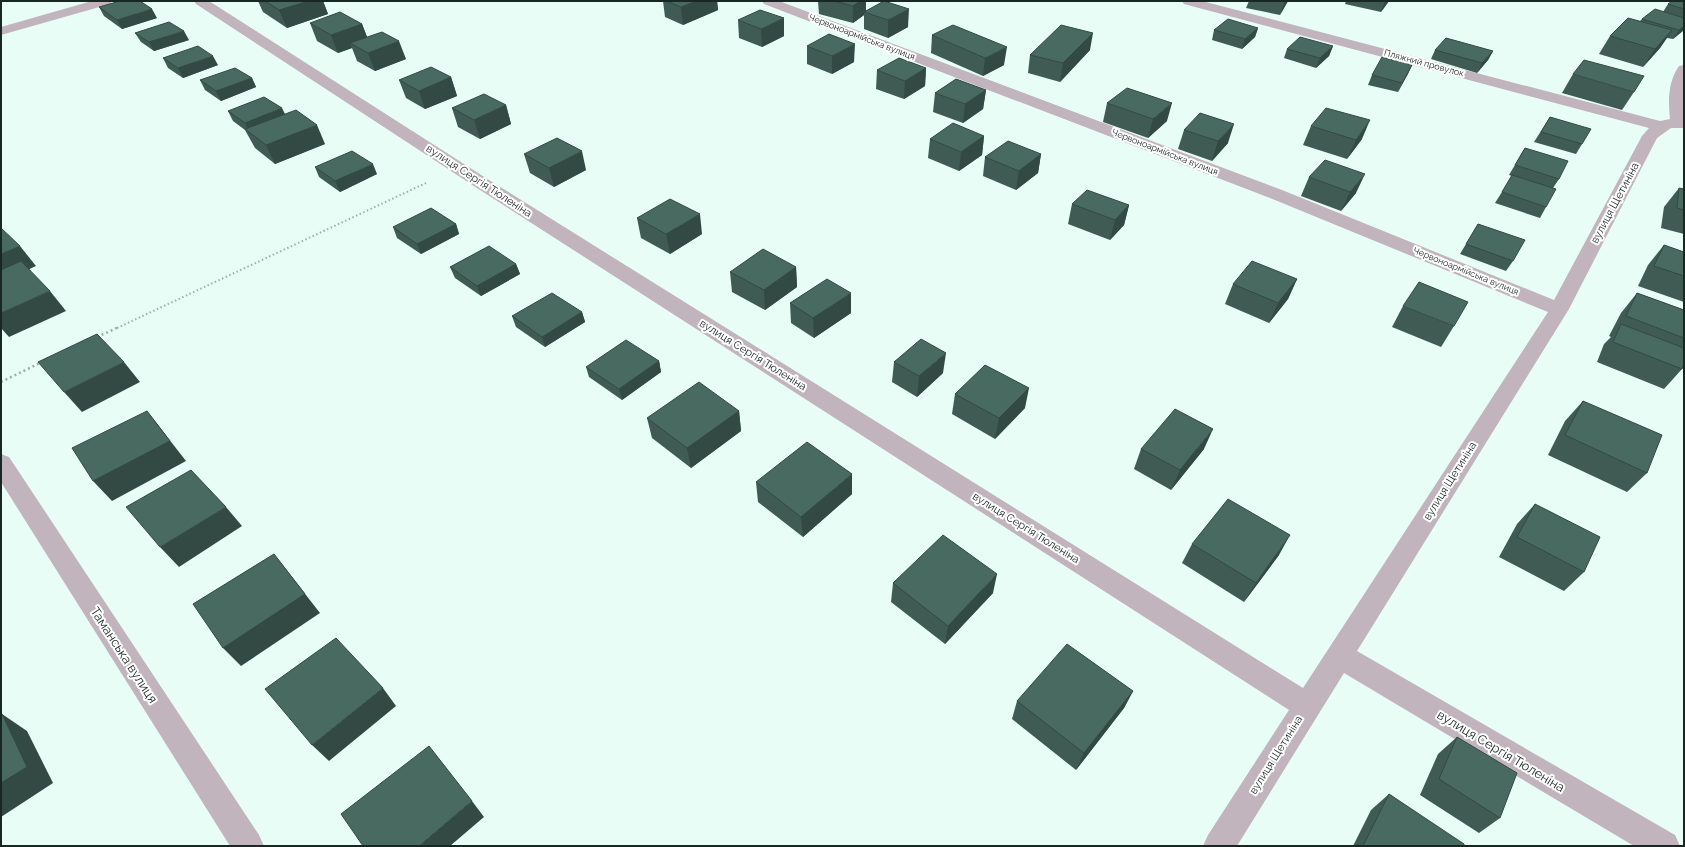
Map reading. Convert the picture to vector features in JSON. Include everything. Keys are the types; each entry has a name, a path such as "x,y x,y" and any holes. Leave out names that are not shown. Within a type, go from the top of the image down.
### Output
{"street":[{"path":"1,31 106,1"},
{"name":"вулиця Сергія Тюленіна","path":"200,1 458,168 1307,706"},
{"name":"Червоноармійська вулиця","path":"768,1 1276,194 1559,309"},
{"name":"Пляжний провулок","path":"1188,1 1674,124"},
{"path":"1674,124 1679,76 1684,69"},
{"name":"вулиця Щетиніна","path":"1219,846 1559,309 1650,136 1674,124"},
{"name":"Таманська вулиця","path":"1,463 248,846"},
{"name":"вулиця Сергія Тюленіна","path":"1339,655 1664,846"}],"path":[{"path":"94,338 458,168"},
{"path":"1,382 44,362"}],"building":[{"path":"120,1 140,1 152,9 117,20 99,7"},
{"path":"265,1 309,1 279,10"},
{"path":"666,1 697,1 681,7"},
{"path":"834,1 860,1 853,6"},
{"path":"884,1 909,9 888,20 864,12"},
{"path":"1672,1 1684,1 1684,9 1668,4"},
{"path":"1655,9 1684,18 1684,26 1679,30 1642,19"},
{"path":"760,10 784,18 761,29 738,20"},
{"path":"340,12 362,24 331,35 310,23"},
{"path":"1628,18 1672,30 1655,49 1610,36"},
{"path":"1228,19 1258,28 1245,39 1214,30"},
{"path":"169,22 184,31 149,42 135,33"},
{"path":"953,25 1007,47 985,58 932,35"},
{"path":"1061,25 1093,33 1063,63 1030,55"},
{"path":"382,32 399,41 368,53 350,43"},
{"path":"829,34 855,44 832,56 807,46"},
{"path":"1300,37 1333,46 1320,58 1287,49"},
{"path":"1446,38 1493,51 1482,63 1435,50"},
{"path":"198,46 213,56 178,68 163,58"},
{"path":"1382,57 1412,65 1402,83 1372,75"},
{"path":"899,58 926,68 905,81 877,70"},
{"path":"1584,60 1644,76 1634,92 1573,74"},
{"path":"431,67 451,77 419,91 399,80"},
{"path":"235,68 252,78 216,91 200,80"},
{"path":"956,79 986,90 965,104 935,93"},
{"path":"1127,88 1172,103 1153,119 1107,103"},
{"path":"484,94 506,105 474,120 452,108"},
{"path":"264,97 282,108 245,123 228,111"},
{"path":"1326,108 1370,120 1356,140 1311,126"},
{"path":"296,110 317,125 266,145 245,129"},
{"path":"1200,113 1234,124 1218,141 1184,130"},
{"path":"1550,117 1591,129 1582,144 1541,132"},
{"path":"953,123 984,136 961,152 930,139"},
{"path":"557,138 582,151 549,168 524,154"},
{"path":"1008,141 1041,154 1019,171 985,157"},
{"path":"1525,148 1568,161 1559,179 1515,165"},
{"path":"352,151 373,164 335,181 315,167"},
{"path":"1325,160 1365,174 1350,192 1309,177"},
{"path":"1512,175 1556,189 1546,207 1502,192"},
{"path":"1679,188 1684,189 1684,210 1677,208"},
{"path":"1087,190 1129,205 1115,220 1072,204"},
{"path":"670,199 700,214 666,234 637,218"},
{"path":"431,208 456,224 417,244 393,227"},
{"path":"1478,224 1525,240 1513,261 1466,244"},
{"path":"1,228 20,246 1,254"},
{"path":"1664,245 1684,252 1684,276 1654,266"},
{"path":"489,246 516,264 477,286 450,267"},
{"path":"763,249 796,267 764,290 730,272"},
{"path":"21,261 50,291 1,313 1,270"},
{"path":"1252,261 1297,279 1278,303 1233,284"},
{"path":"827,279 851,293 813,318 790,303"},
{"path":"1419,282 1468,302 1454,326 1403,306"},
{"path":"552,293 582,312 542,337 512,316"},
{"path":"1637,293 1684,310 1684,338 1626,316"},
{"path":"1621,324 1684,348 1684,364 1682,369 1613,342"},
{"path":"97,334 124,362 64,392 38,362"},
{"path":"921,339 946,353 919,376 894,362"},
{"path":"626,340 659,361 619,389 586,367"},
{"path":"985,365 1029,388 999,418 955,394"},
{"path":"699,382 739,411 687,448 647,418"},
{"path":"1583,401 1662,435 1647,473 1565,435"},
{"path":"1175,409 1213,429 1180,470 1141,449"},
{"path":"147,411 170,441 93,481 72,448"},
{"path":"807,442 852,474 801,517 756,482"},
{"path":"191,470 226,507 160,547 126,507"},
{"path":"1228,499 1290,535 1256,583 1192,544"},
{"path":"1535,504 1600,537 1584,572 1517,537"},
{"path":"943,535 997,574 948,626 893,583"},
{"path":"274,554 305,594 223,648 193,604"},
{"path":"336,638 383,688 312,745 265,689"},
{"path":"1067,644 1133,691 1084,753 1017,701"},
{"path":"1,714 27,767 1,783"},
{"path":"1457,737 1517,773 1500,818 1439,779"},
{"path":"429,746 472,801 419,846 363,846 341,814"},
{"path":"1389,794 1464,844 1464,846 1363,846"}]}
